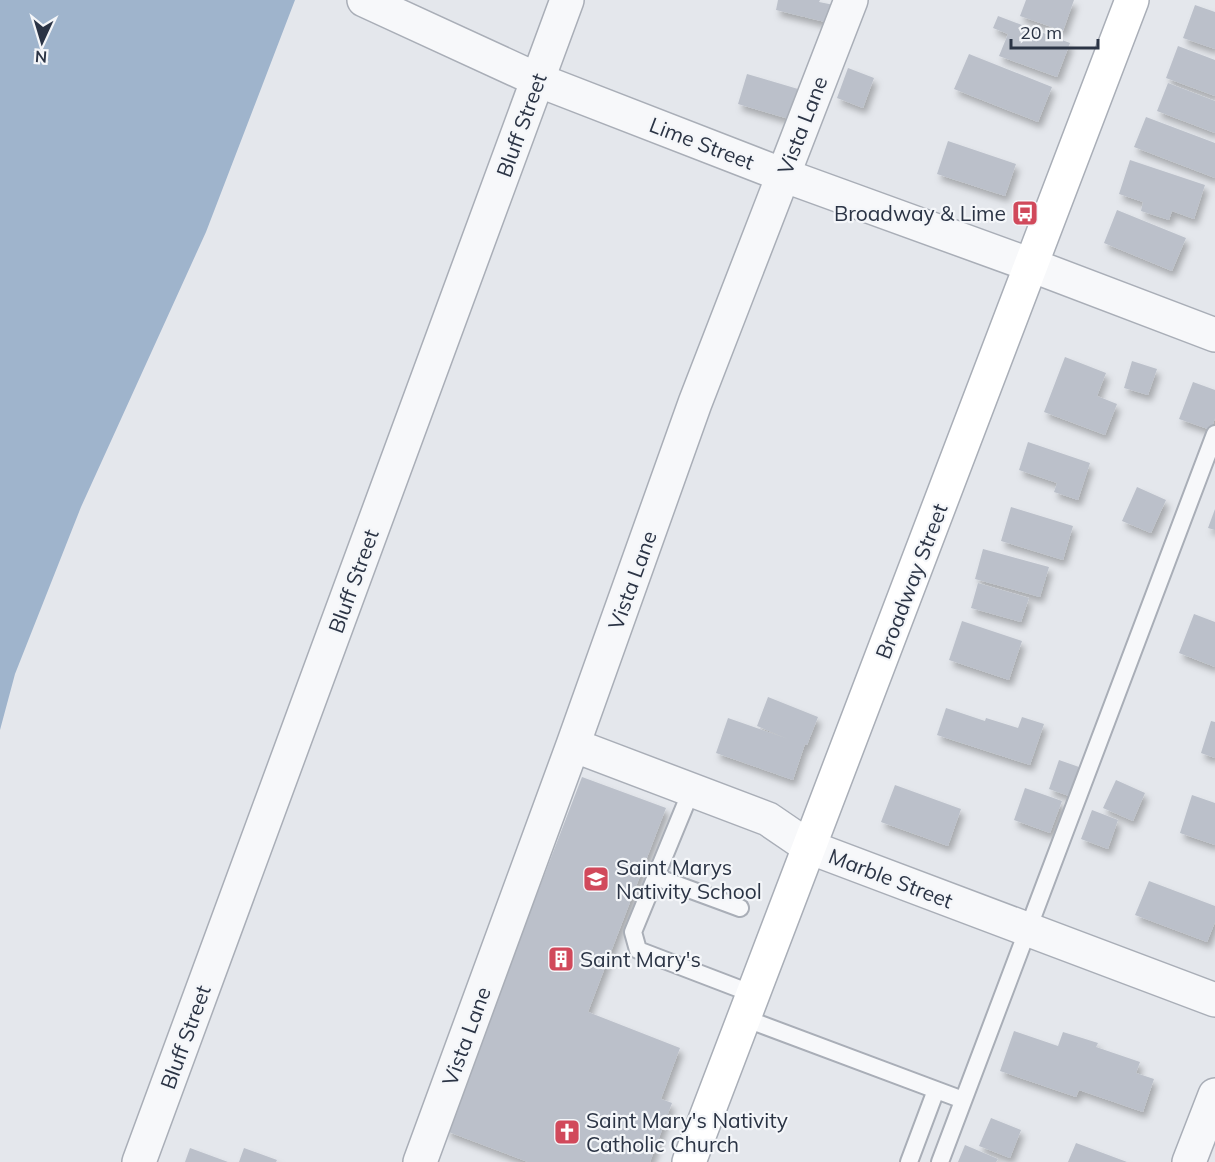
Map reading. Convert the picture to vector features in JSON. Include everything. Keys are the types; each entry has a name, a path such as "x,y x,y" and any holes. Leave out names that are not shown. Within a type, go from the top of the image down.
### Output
{"street":[{"name":"Lime Street","path":"364,0 538,80 783,175 1215,335"},
{"name":"Bluff Street","path":"139,1162 567,0"},
{"name":"Vista Lane","path":"420,1162 573,746 695,403 851,0"},
{"name":"Broadway Street","path":"689,1162 1132,0"},
{"name":"Marble Street","path":"573,746 768,819 809,847 1215,1000"},
{"path":"1189,1162 1215,1095"}],"lane":[{"path":"940,1162 1215,434"},
{"path":"691,791 633,932 638,950 749,1006 963,1100"},
{"path":"656,877 740,908"},
{"path":"909,1162 936,1090"}],"water":[{"path":"0,0 295,0 206,232 81,507 15,674 0,730"}],"building":[{"path":"778,0 820,0 819,2 834,5 829,23 776,10"},
{"path":"1026,0 1074,0 1063,31 1020,16"},
{"path":"1195,5 1215,12 1215,49 1183,38"},
{"path":"998,16 1070,43 1057,77 999,56 1008,34 993,28"},
{"path":"1178,46 1215,60 1215,96 1166,78"},
{"path":"969,54 1052,87 1038,122 954,89"},
{"path":"848,68 874,78 863,108 837,98"},
{"path":"747,74 798,89 789,119 738,104"},
{"path":"1168,83 1215,101 1215,133 1157,111"},
{"path":"1146,117 1215,143 1215,178 1134,147"},
{"path":"948,141 1016,164 1005,196 937,174"},
{"path":"1130,160 1205,185 1194,219 1172,211 1169,220 1141,211 1143,202 1119,194"},
{"path":"1117,210 1186,238 1172,271 1104,243"},
{"path":"1065,357 1106,373 1097,396 1117,404 1105,435 1044,412"},
{"path":"1132,361 1157,369 1148,395 1124,388"},
{"path":"1193,382 1215,390 1215,418 1211,430 1179,419"},
{"path":"1028,442 1090,463 1078,500 1054,492 1057,483 1019,470"},
{"path":"1137,487 1166,500 1151,533 1122,521"},
{"path":"1011,507 1073,526 1063,560 1001,541"},
{"path":"1215,509 1215,530 1208,528"},
{"path":"983,549 1049,567 1040,597 975,579"},
{"path":"978,583 1029,598 1021,622 971,608"},
{"path":"1194,614 1215,622 1215,667 1179,653"},
{"path":"962,621 1022,641 1009,680 949,660"},
{"path":"768,697 818,717 807,745 805,744 793,780 716,753 728,718 788,739 757,726"},
{"path":"946,708 985,721 986,718 1018,728 1022,717 1044,724 1030,765 937,735"},
{"path":"1211,721 1215,722 1215,758 1201,753"},
{"path":"1059,760 1079,767 1069,796 1049,789"},
{"name":"Saint Mary's","path":"582,777 666,808 588,1012 680,1048 661,1099 672,1103 650,1162 528,1162 446,1131"},
{"path":"1116,780 1145,793 1133,821 1103,808"},
{"path":"895,785 961,809 948,846 881,822"},
{"path":"1025,788 1062,801 1050,833 1014,820"},
{"path":"1192,795 1215,803 1215,845 1180,833"},
{"path":"1092,810 1118,820 1108,849 1081,839"},
{"path":"1149,881 1215,906 1215,922 1207,942 1135,915"},
{"path":"1014,1031 1058,1046 1063,1032 1098,1043 1096,1047 1140,1062 1136,1073 1154,1079 1143,1112 1079,1090 1076,1097 1000,1071"},
{"path":"991,1118 1021,1130 1010,1158 979,1146"},
{"path":"1076,1143 1127,1162 1068,1162"},
{"path":"965,1145 998,1159 996,1162 958,1162"},
{"path":"190,1148 228,1162 185,1162"},
{"path":"244,1148 277,1160 276,1162 239,1162"}],"place":[{"name":"Broadway & Lime","path":"1025,213"},
{"name":"Saint Marys Nativity School","path":"596,879"},
{"name":"Saint Mary's","path":"561,959"},
{"name":"Saint Mary's Nativity Catholic Church","path":"567,1132"}]}
